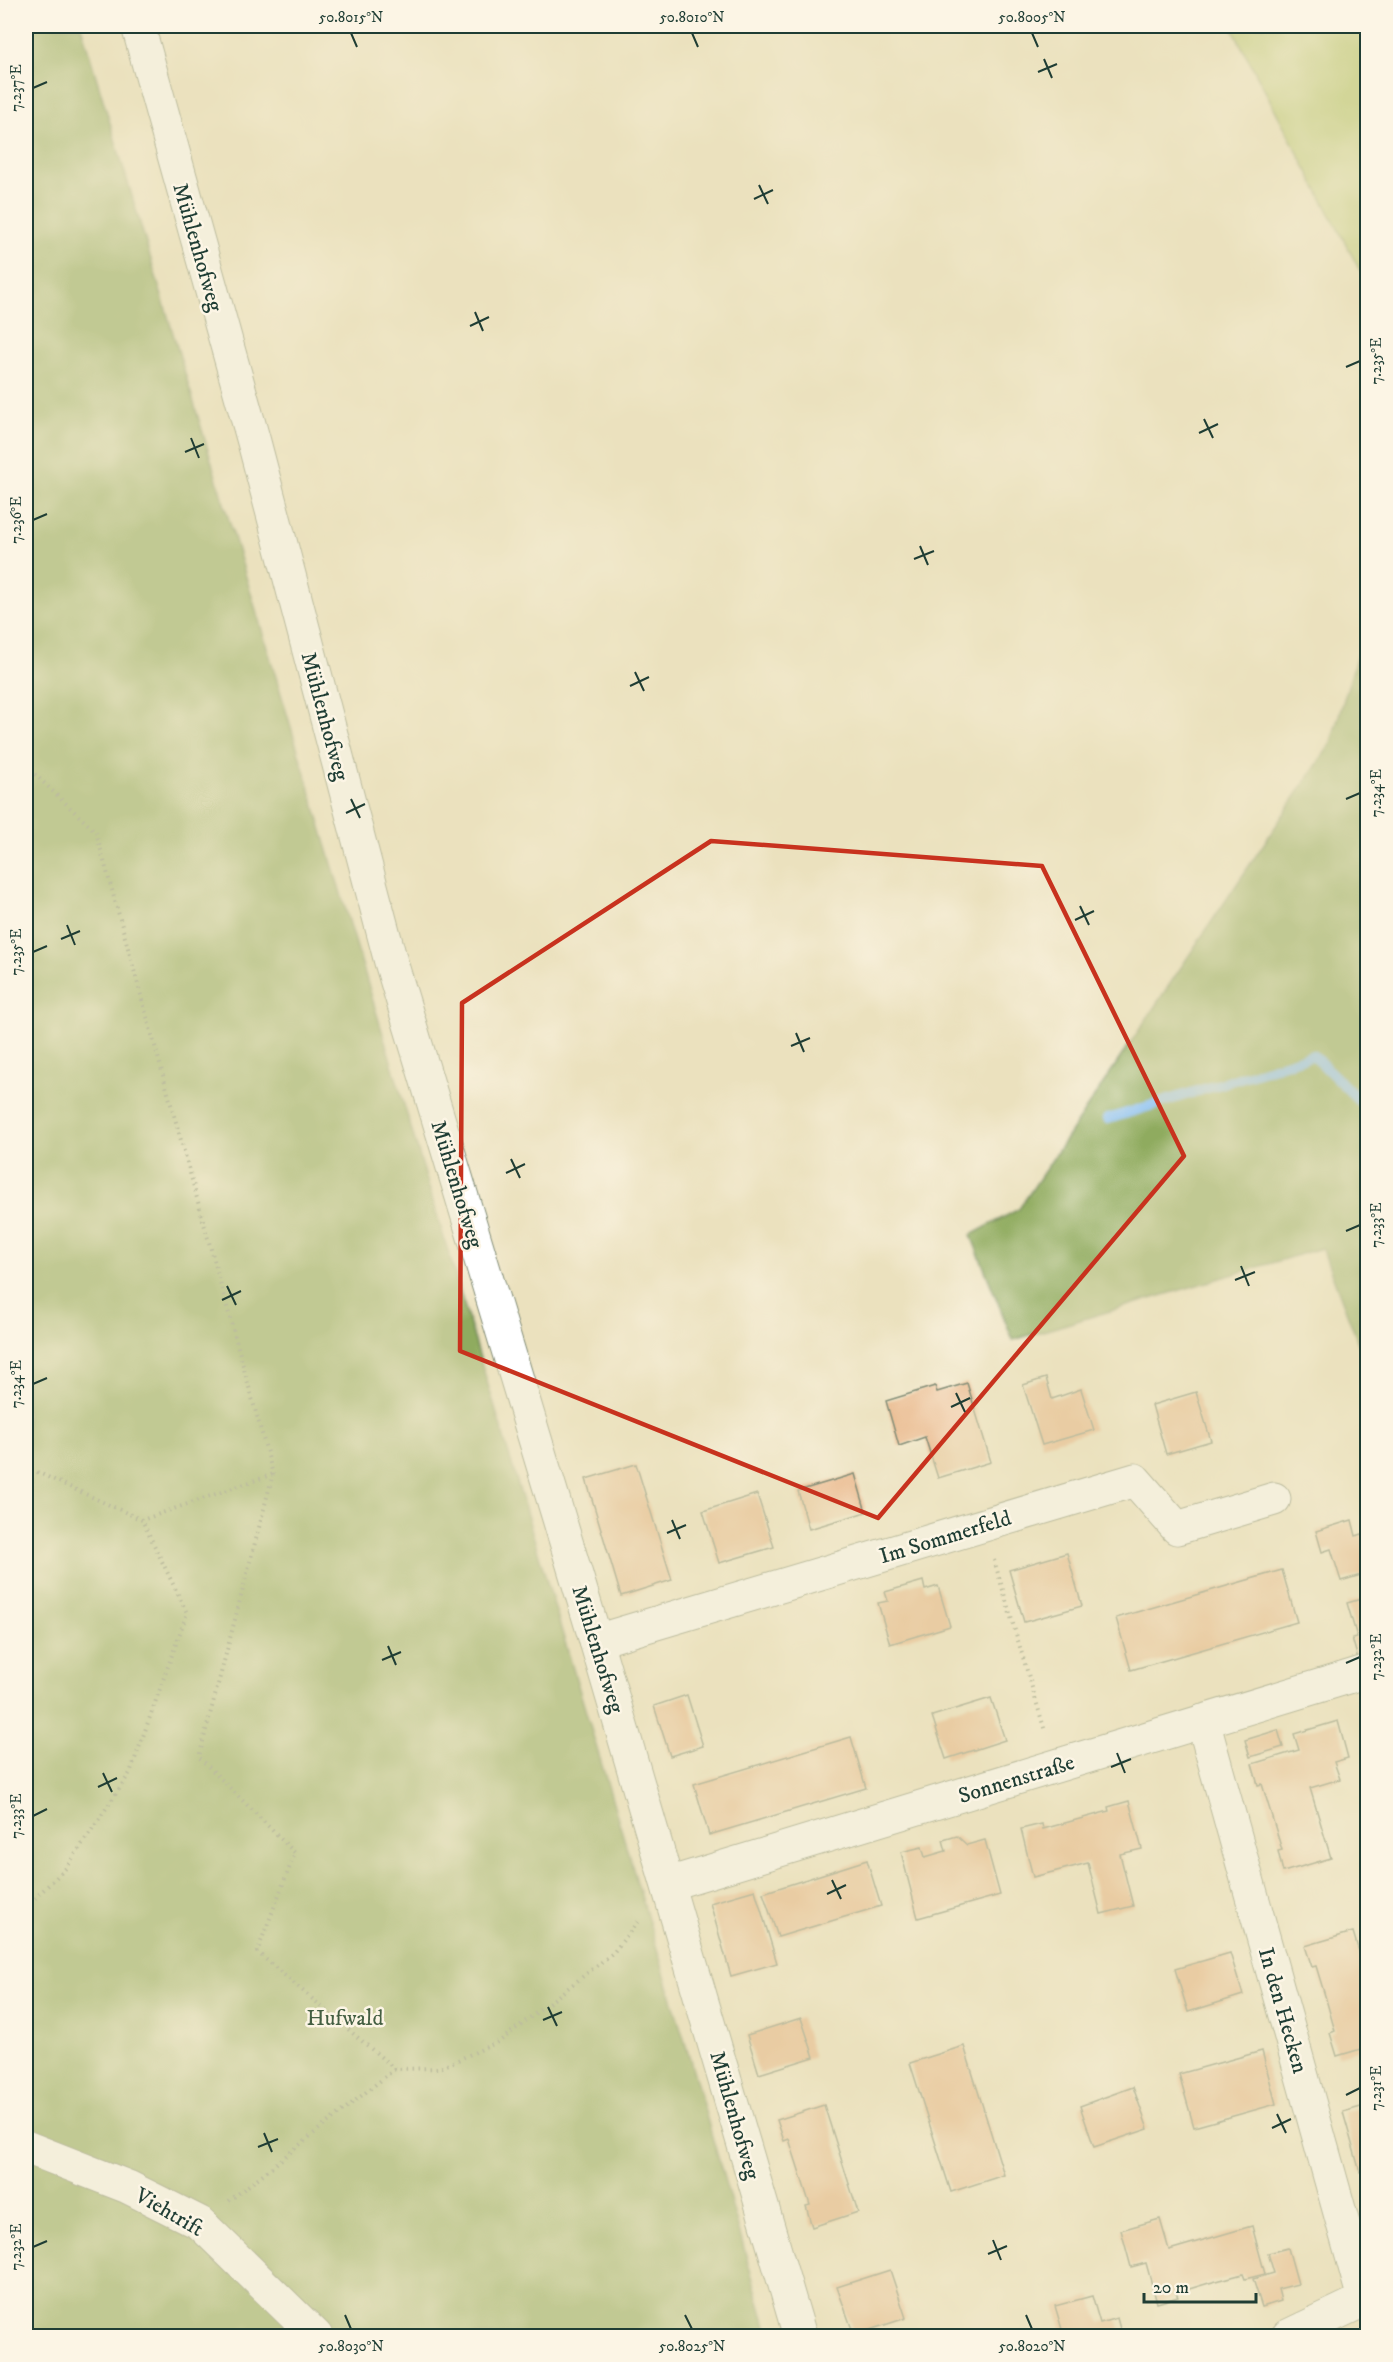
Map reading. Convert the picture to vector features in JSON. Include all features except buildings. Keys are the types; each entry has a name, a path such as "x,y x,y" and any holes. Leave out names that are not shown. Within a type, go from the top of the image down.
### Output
{"street":[{"name":"Mühlenhofweg","path":"138,26 257,454 392,962 596,1641 800,2337"},
{"name":"Im Sommerfeld","path":"596,1641 1135,1480 1177,1528 1274,1499"},
{"name":"Sonnenstraße","path":"668,1884 1365,1672"},
{"name":"In den Hecken","path":"1203,1721 1366,2298"},
{"name":"Viehtrift","path":"26,2147 128,2187 200,2223 316,2337"},
{"path":"1288,2337 1366,2298"}],"path":[{"path":"26,34 38,26"},
{"path":"26,766 96,832 273,1474 199,1757 295,1853 257,1952 395,2069"},
{"path":"26,1467 142,1520 187,1613 130,1773 66,1868 26,1907"},
{"path":"142,1520 273,1474"},
{"path":"984,1525 1055,1766"},
{"path":"200,2223 395,2069 441,2068 500,2041 613,1953 668,1884"}],"highlighted area":[{"path":"711,841 1042,866 1184,1156 878,1518 460,1351 462,1003"}],"green space":[{"name":"Hufwald","path":"26,26 81,26 690,2059 769,2336 26,2336"},
{"path":"1231,26 1367,26 1367,284"},
{"path":"1367,623 1367,1366 1322,1248 1013,1340 971,1235 1019,1209 1330,745"}],"waterway":[{"path":"1108,1119 1313,1055 1368,1109"}]}
